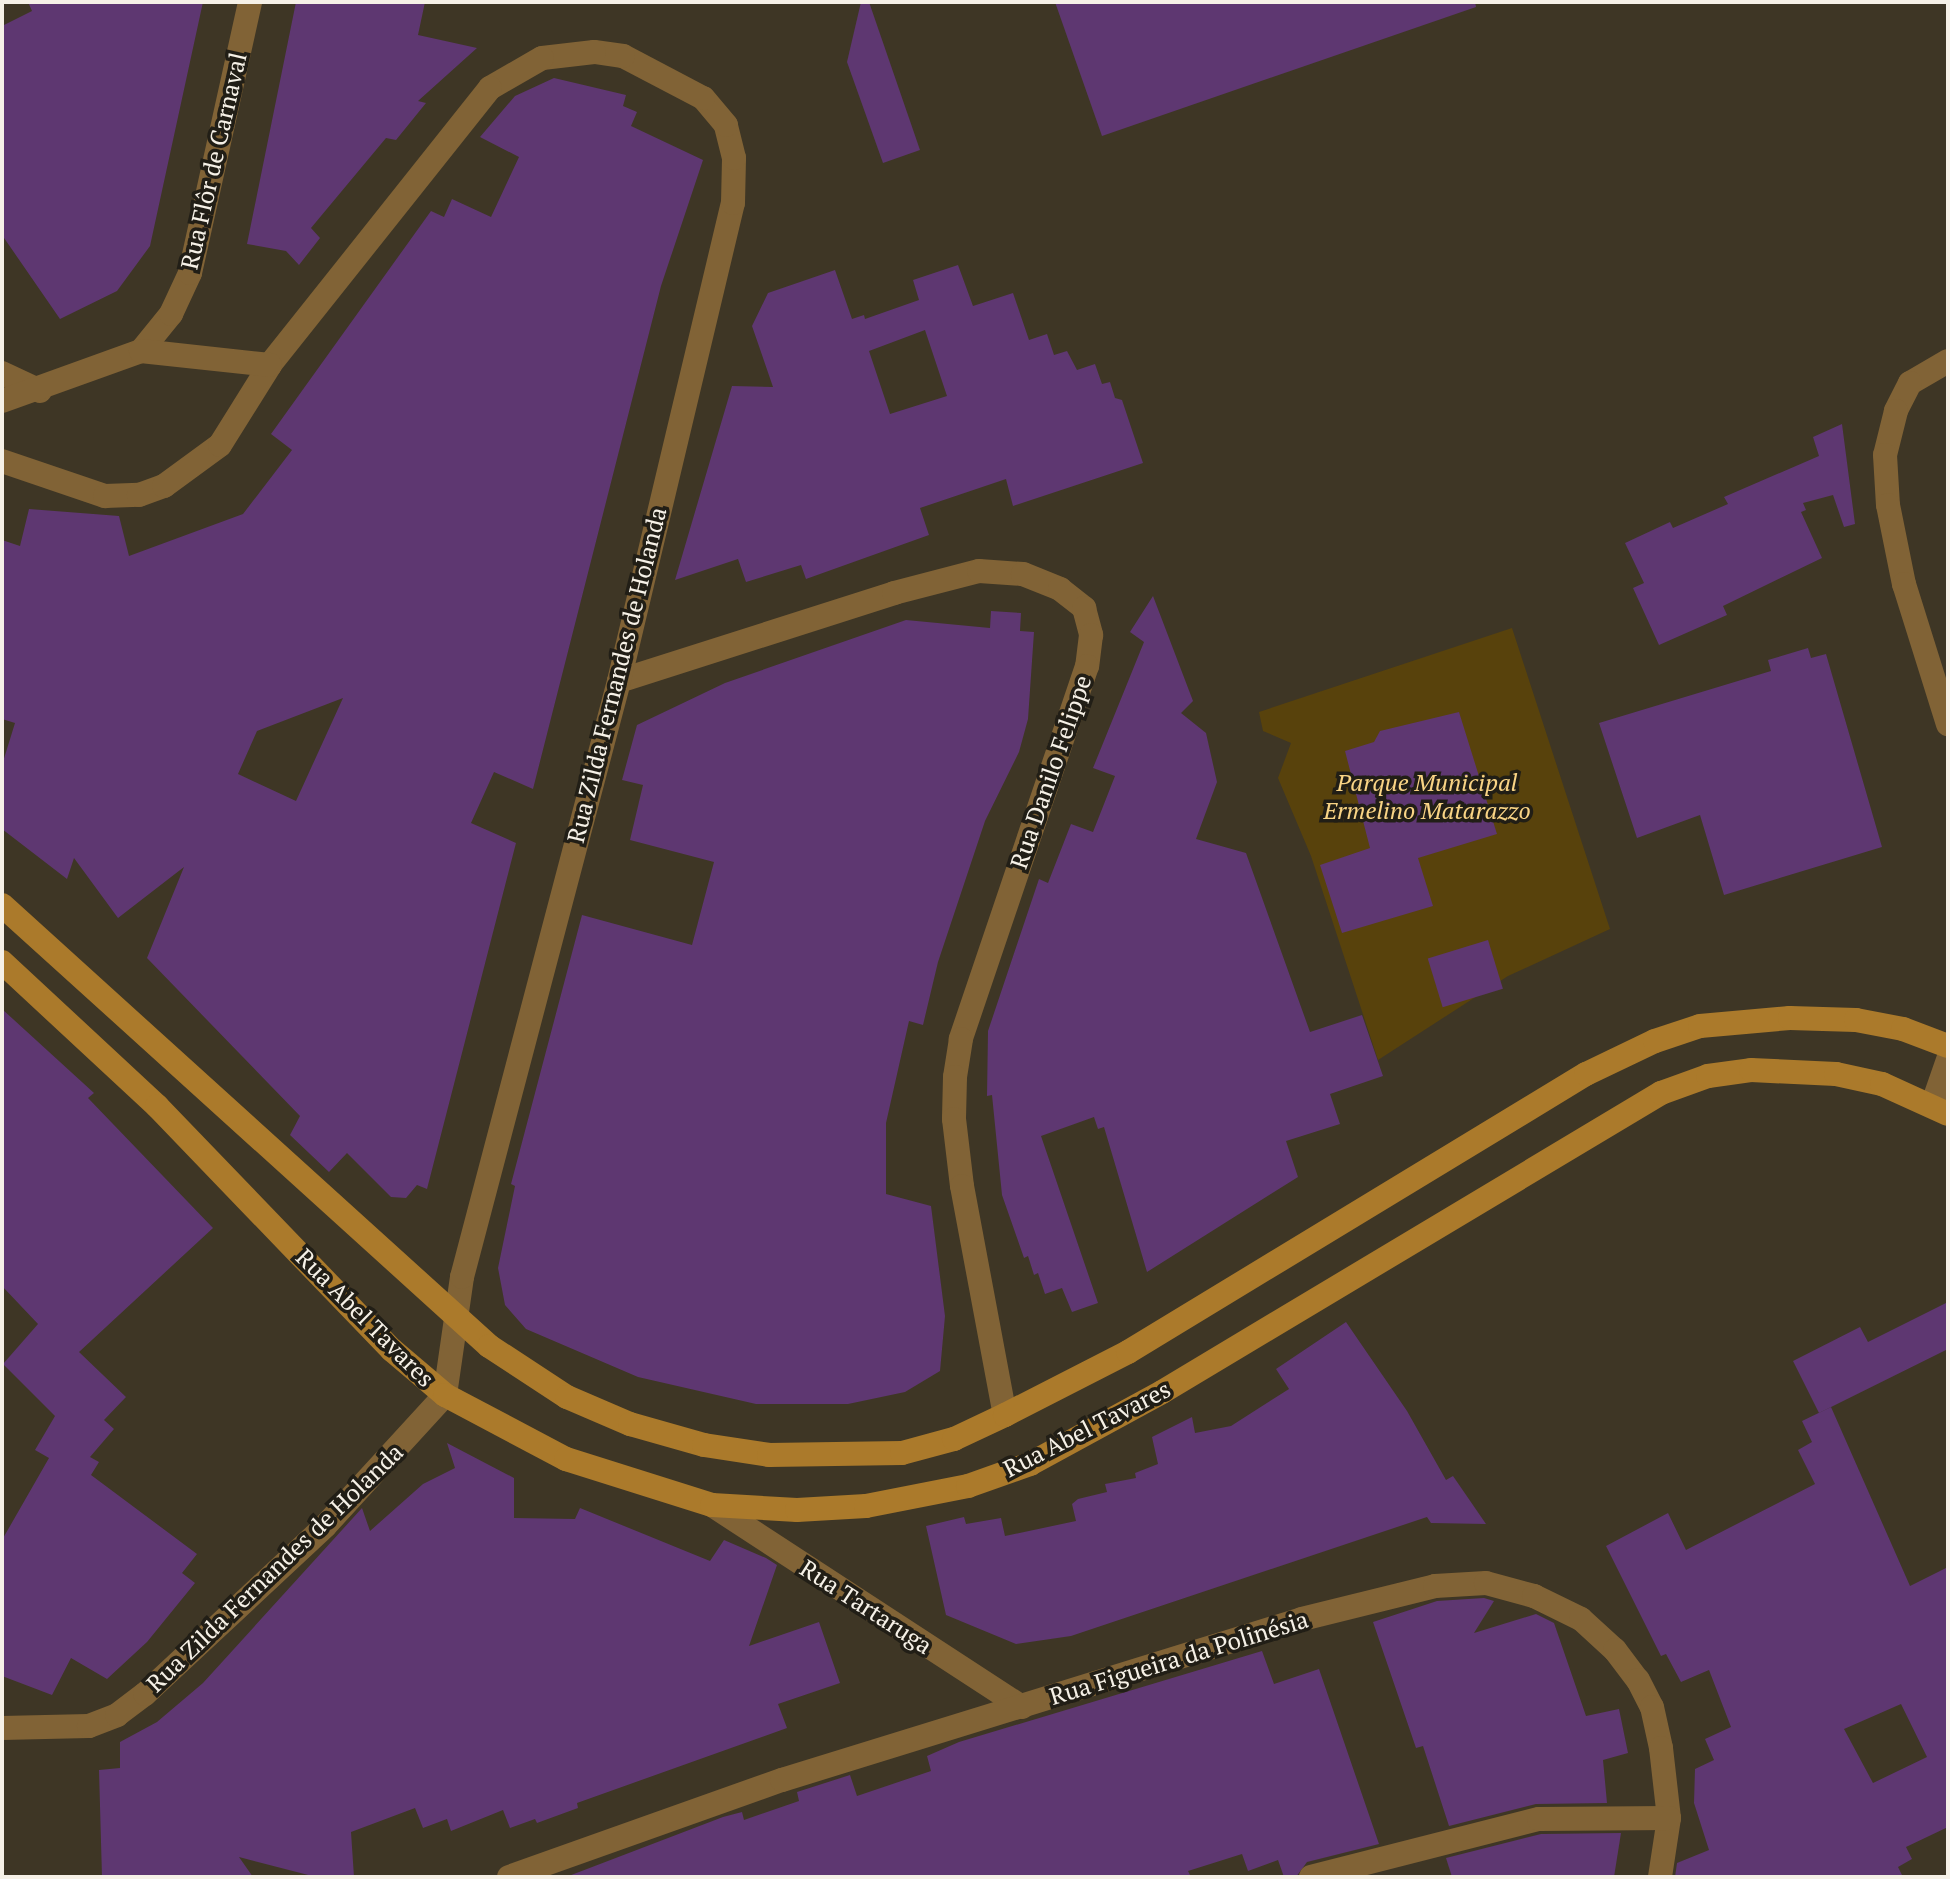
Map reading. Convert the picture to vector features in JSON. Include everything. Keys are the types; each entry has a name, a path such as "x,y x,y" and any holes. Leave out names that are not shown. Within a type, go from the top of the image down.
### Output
{"street":[{"name":"Rua Flôr de Carnaval","path":"2,401 40,391 141,351 171,314 190,273 250,2"},
{"name":"Rua Zilda Fernandes de Holanda","path":"2,461 105,496 139,495 164,486 220,445 270,365 490,88 515,70 567,53 623,56 703,98 726,125 734,158 733,203 619,681 462,1277 445,1395 325,1526 145,1694 117,1715 89,1726 2,1728"},
{"path":"141,351 270,365"},
{"path":"1948,361 1910,383 1896,411 1885,455 1888,505 1904,584 1948,724"},
{"path":"2,373 40,391"},
{"name":"Rua Danilo Felippe","path":"619,681 894,593 979,571 1023,574 1060,589 1084,608 1091,635 1087,666 961,1039 955,1077 954,1119 962,1186 1005,1415"},
{"name":"Rua Abel Tavares","path":"2,905 489,1346 567,1397 630,1424 704,1445 769,1455 902,1453 954,1439 1128,1352 1586,1074 1655,1041 1700,1026 1790,1018 1856,1020 1903,1029 1948,1046"},
{"name":"Rua Abel Tavares","path":"2,962 137,1086 392,1350 445,1395 566,1459 712,1505 797,1510 866,1506 968,1486 1030,1464 1162,1392 1661,1093 1708,1076 1751,1070 1836,1074 1940,1108"},
{"path":"1940,1108 1948,1060"},
{"name":"Rua Tartaruga","path":"712,1505 1022,1707"},
{"name":"Rua Figueira da Polinésia","path":"509,1877 782,1780 1302,1619 1435,1586 1486,1583 1534,1596 1581,1619 1615,1650 1652,1707 1669,1818 1660,1877"},
{"path":"1311,1877 1539,1819 1669,1818"}],"green space":[{"name":"Parque Municipal Ermelino Matarazzo","path":"1512,628 1610,929 1508,976 1378,1060 1311,856 1278,778 1291,743 1263,731 1259,712"}],"building":[{"path":"28,2 203,2 150,246 117,291 60,319 2,235 2,26 32,11"},
{"path":"296,2 425,2 418,35 477,48 418,101 426,103 396,140 386,138 311,228 320,238 299,265 286,251 247,244"},
{"path":"861,2 869,2 920,150 883,163 847,62"},
{"path":"1055,2 1475,2 1476,7 1102,136"},
{"path":"554,78 626,95 623,106 637,112 631,126 703,160 661,286 533,789 494,772 471,823 516,843 427,1189 417,1185 406,1198 391,1197 347,1153 329,1172 290,1135 300,1116 147,958 184,867 118,918 74,858 67,879 2,829 2,765 15,723 2,719 2,540 20,546 29,509 119,516 129,556 243,514 292,450 271,434 431,211 444,217 452,199 491,217 519,157 480,137 515,96","holes":["343,698 296,801 238,774 257,731"]},
{"path":"958,265 973,306 1013,293 1029,340 1047,334 1054,355 1067,351 1077,370 1095,364 1102,384 1110,382 1115,398 1122,400 1143,463 1013,506 1006,479 920,508 929,535 806,579 801,565 746,582 738,559 675,580 732,386 773,387 752,326 768,293 835,270 852,319 864,315 865,319 919,300 913,280","holes":["925,330 947,396 890,414 869,351"]},
{"path":"1842,424 1855,524 1844,527 1833,495 1803,503 1806,510 1801,512 1822,558 1723,606 1727,615 1659,645 1633,588 1644,583 1625,543 1670,522 1673,528 1728,504 1724,497 1819,456 1813,437"},
{"path":"1153,596 1193,701 1181,713 1206,733 1217,782 1196,839 1246,853 1310,1032 1362,1015 1383,1076 1330,1094 1340,1124 1286,1141 1298,1177 1147,1272 1104,1127 1098,1129 1094,1117 1041,1136 1098,1303 1072,1312 1062,1288 1045,1294 1038,1273 1034,1275 1028,1256 1024,1258 1002,1195 992,1095 987,1096 988,1031 1039,879 1048,883 1071,824 1093,832 1115,776 1093,768 1144,642 1130,632"},
{"path":"991,611 1021,613 1020,631 1034,632 1028,719 1019,752 985,821 938,962 923,1025 909,1021 886,1123 886,1194 931,1206 945,1316 940,1371 905,1392 848,1404 756,1404 638,1377 526,1329 505,1305 498,1268 515,1186 511,1184 582,915 692,945 714,862 630,840 643,785 622,780 637,725 725,683 906,620 990,628"},
{"path":"1808,648 1811,658 1826,654 1882,847 1724,895 1700,815 1637,838 1599,723 1771,671 1768,660"},
{"path":"1459,712 1497,834 1418,858 1433,906 1342,933 1320,865 1370,848 1345,751 1374,742 1380,731"},
{"path":"1488,940 1503,989 1443,1007 1428,958"},
{"path":"2,1009 94,1093 88,1098 213,1228 79,1352 126,1397 104,1420 114,1429 90,1457 99,1462 91,1475 197,1554 182,1573 195,1583 147,1642 107,1679 71,1658 52,1695 2,1676 2,1540 49,1458 35,1450 55,1416 3,1364 38,1324 2,1286"},
{"path":"1948,1302 1948,1349 1819,1413 1793,1361 1860,1327 1868,1342"},
{"path":"1346,1322 1407,1411 1446,1480 1453,1476 1486,1524 1431,1523 1427,1517 1071,1636 1016,1644 946,1615 926,1526 964,1517 966,1524 1001,1518 1005,1536 1076,1521 1072,1504 1078,1499 1107,1492 1105,1484 1136,1478 1135,1473 1158,1464 1152,1437 1192,1417 1195,1433 1231,1426 1289,1389 1276,1369"},
{"path":"1831,1407 1910,1586 1948,1567 1948,1827 1906,1847 1912,1859 1898,1867 1903,1877 1675,1877 1677,1863 1709,1850 1694,1803 1695,1769 1714,1760 1705,1739 1731,1727 1709,1670 1681,1682 1666,1654 1661,1656 1606,1546 1668,1513 1686,1550 1815,1484 1798,1450 1812,1442 1802,1421","holes":["1901,1704 1927,1757 1873,1783 1844,1729"]},
{"path":"447,1443 514,1478 514,1518 575,1519 580,1508 710,1561 724,1540 766,1558 777,1565 749,1646 819,1622 840,1683 778,1704 787,1728 577,1803 578,1808 537,1823 535,1819 510,1828 503,1810 451,1831 447,1819 423,1828 415,1808 351,1832 354,1877 316,1877 239,1857 253,1877 102,1877 99,1770 120,1768 120,1742 157,1722 203,1683 362,1508 370,1531 423,1484 455,1468"},
{"path":"1484,1598 1494,1601 1474,1633 1536,1614 1554,1623 1586,1716 1619,1709 1628,1753 1603,1760 1607,1803 1536,1804 1449,1826 1423,1746 1416,1748 1373,1622 1437,1601"},
{"path":"1262,1651 1274,1684 1319,1669 1379,1844 1307,1862 1296,1877 1284,1877 1278,1860 1248,1871 1242,1854 1188,1871 1191,1877 566,1877 723,1817 742,1812 744,1820 799,1801 797,1792 850,1775 857,1796 931,1771 927,1756 959,1742"},
{"path":"1621,1833 1614,1877 1452,1877 1446,1858 1541,1834"}]}
